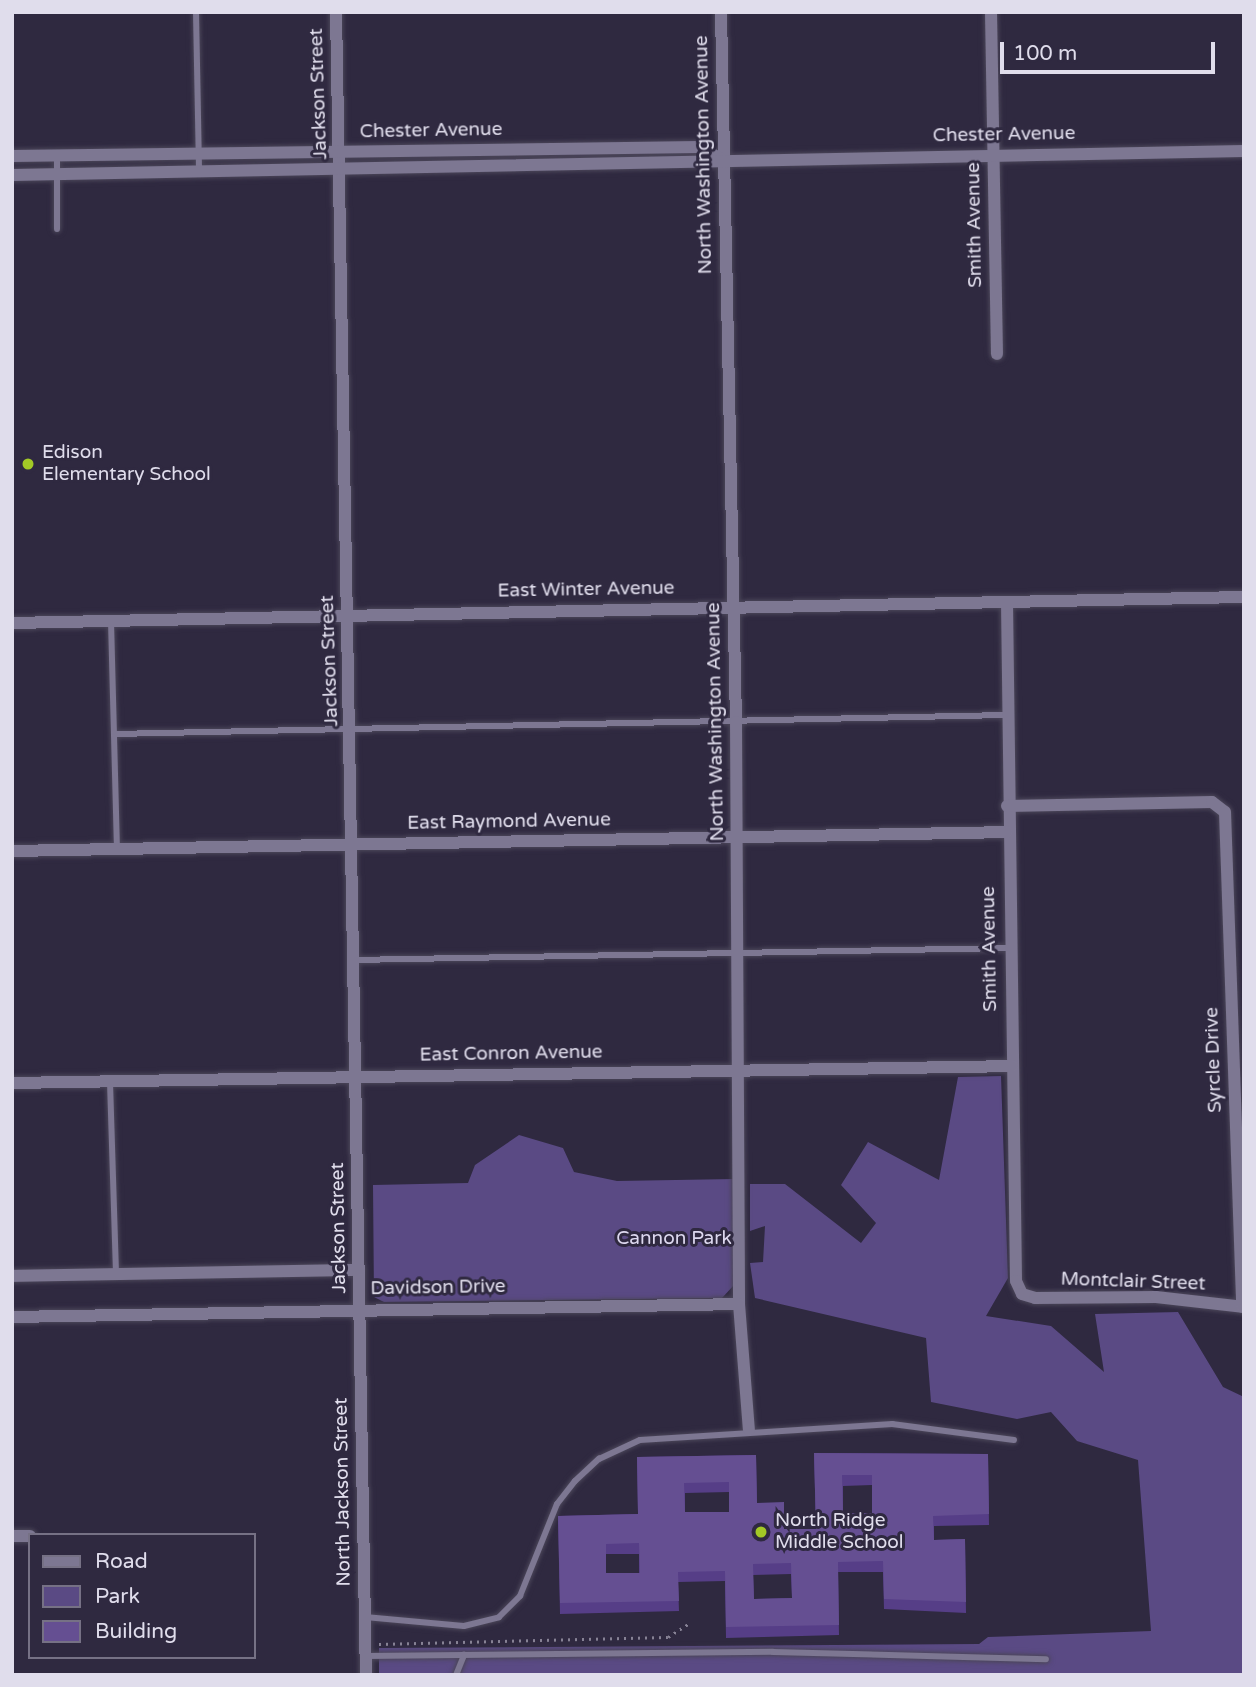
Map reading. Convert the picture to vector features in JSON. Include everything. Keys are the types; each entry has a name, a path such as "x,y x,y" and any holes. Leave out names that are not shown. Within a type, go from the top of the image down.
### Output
{"street":[{"name":"Jackson Street","path":"335,12 340,151 360,1308"},
{"name":"North Washington Avenue","path":"720,12 736,722 737,953 741,1067 739,1304 749,1430"},
{"name":"Smith Avenue","path":"991,12 997,354"},
{"name":"Chester Avenue","path":"12,156 699,147 722,159"},
{"path":"587,148 587,167"},
{"path":"466,150 466,168"},
{"name":"Chester Avenue","path":"12,175 699,165 722,159 1244,151"},
{"path":"103,155 103,173"},
{"name":"East Winter Avenue","path":"12,622 1244,597"},
{"name":"Smith Avenue","path":"1007,602 1007,832 1016,1281 1022,1294"},
{"name":"Syrcle Drive","path":"1007,806 1212,802 1225,812 1243,1307"},
{"name":"East Raymond Avenue","path":"12,850 1007,832"},
{"name":"East Conron Avenue","path":"12,1083 741,1067 1012,1066"},
{"name":"Davidson Drive","path":"12,1276 359,1270"},
{"name":"Montclair Street","path":"1022,1294 1243,1307"},
{"name":"Davidson Drive","path":"12,1317 360,1308 739,1304"},
{"name":"North Jackson Street","path":"360,1308 366,1675"}],"lane":[{"path":"196,12 199,172"},
{"path":"57,156 58,229"},
{"path":"111,621 117,849"},
{"path":"114,734 1006,715"},
{"path":"353,960 1010,948"},
{"path":"110,1080 116,1274"},
{"path":"365,1617 489,1623 520,1596 557,1504 599,1459 640,1440 749,1430 892,1424 961,1428 1014,1440"},
{"path":"365,1656 773,1652 1046,1658"},
{"path":"456,1675 464,1655"}],"path":[{"path":"379,1644 668,1637 688,1624"}],"green space":[{"path":"1001,1076 1008,1278 986,1316 1051,1326 1104,1372 1095,1314 1178,1312 1223,1387 1244,1397 1244,1675 379,1675 379,1648 979,1644 988,1637 1151,1631 1138,1460 1077,1441 1051,1412 1017,1419 931,1402 926,1338 755,1298 750,1263 763,1262 765,1226 750,1231 750,1184 785,1184 861,1243 876,1223 841,1185 868,1142 939,1180 958,1077"},
{"name":"Cannon Park","path":"519,1135 563,1148 574,1172 617,1181 734,1179 734,1285 722,1298 384,1302 374,1297 373,1185 468,1183 475,1165"}],"building":[{"path":"814,1453 988,1454 989,1514 933,1516 934,1540 965,1539 966,1602 884,1599 883,1561 838,1562 839,1625 726,1627 725,1571 678,1572 679,1601 560,1603 558,1516 638,1514 637,1457 756,1455 757,1503 784,1502 784,1529 816,1529","holes":["842,1475 872,1475 872,1513 843,1513","729,1482 729,1512 685,1512 684,1483","639,1543 640,1573 606,1573 606,1544","791,1563 792,1598 754,1599 753,1564"]}],"place":[{"name":"Edison Elementary School","path":"28,464"},
{"name":"North Ridge Middle School","path":"761,1532"}]}
